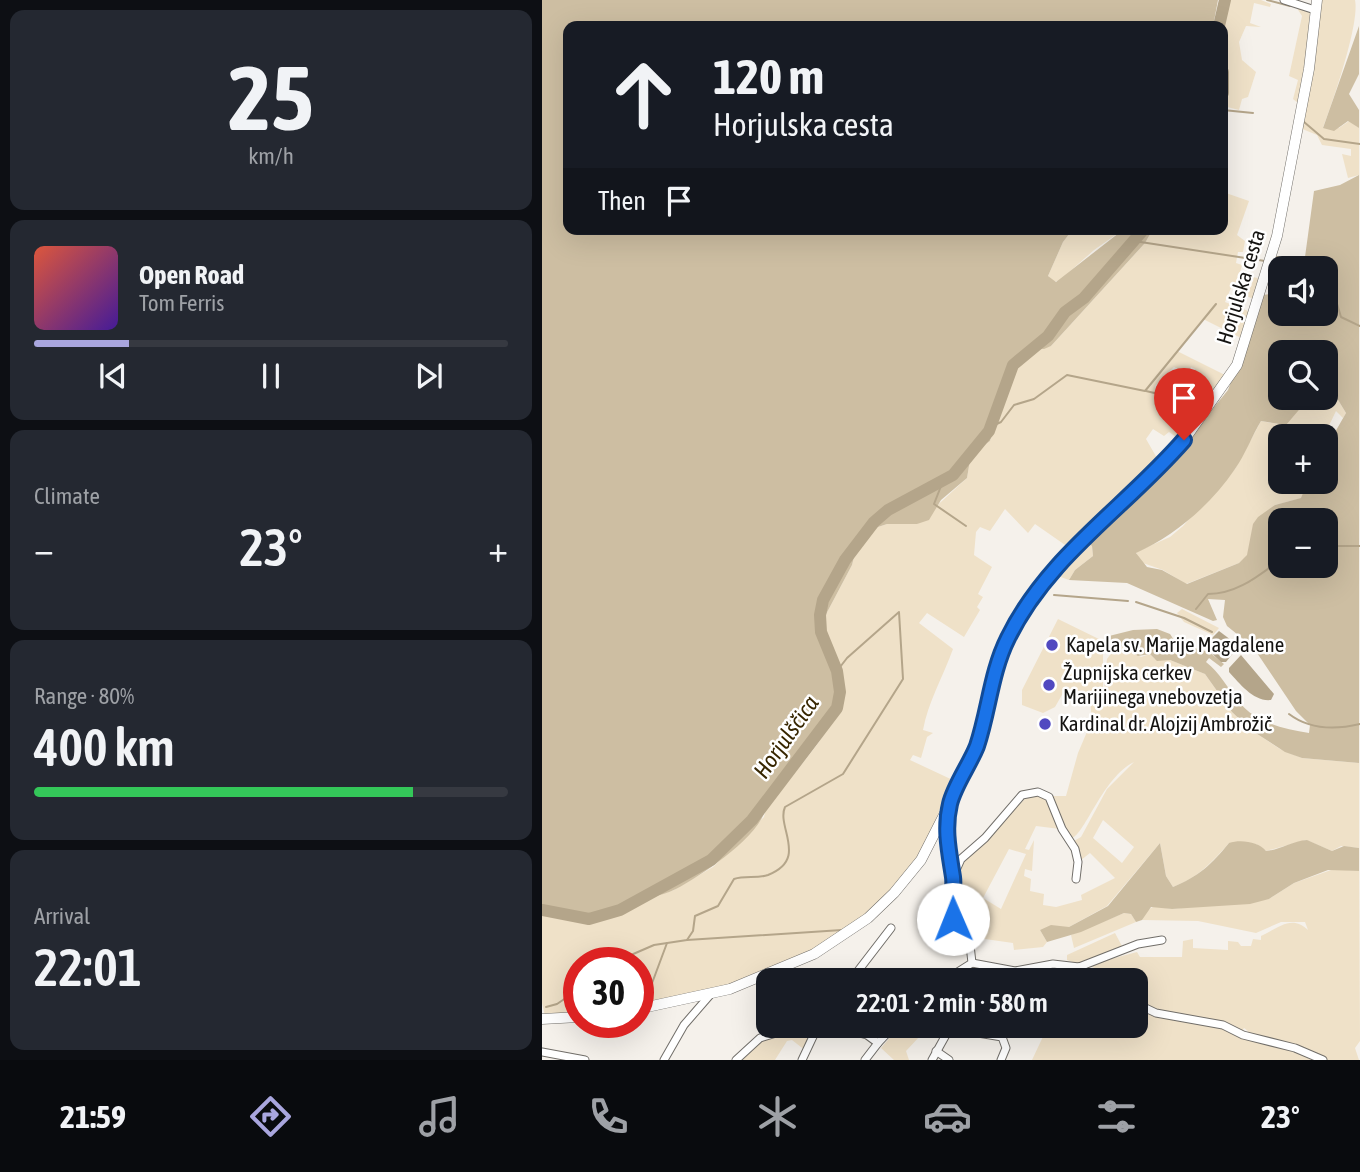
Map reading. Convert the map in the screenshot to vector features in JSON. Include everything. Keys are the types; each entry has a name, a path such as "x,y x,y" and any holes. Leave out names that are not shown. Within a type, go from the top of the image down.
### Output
{"street":[{"name":"Horjulska cesta","path":"654,1006 710,995 793,964 852,931 909,876 930,844 977,745 998,660 1017,621 1052,570 1094,527 1131,496 1184,440 1237,365 1277,236 1309,69 1316,5 1284,0"},
{"path":"953,877 961,859 1022,796 1038,792 1049,797 1075,849 1078,862 1076,879"},
{"path":"949,804 946,840 953,877 951,909 957,927 970,945 972,963"},
{"path":"860,968 891,928"},
{"path":"964,968 972,963 1015,971 1053,964 1079,967 1138,944 1162,940"},
{"path":"664,1060 684,1025 710,995"},
{"path":"1148,1009 1156,1013 1214,1022 1259,1040 1296,1048 1323,1060"},
{"path":"542,1019 563,1018"},
{"path":"932,1060 947,1033 952,1030 987,1032 1002,1037 1006,1041 1001,1060"},
{"path":"736,1060 760,1038"},
{"path":"802,1060 812,1038"},
{"path":"871,1038 878,1043"},
{"path":"865,1060 883,1038"},
{"path":"936,1051 949,1060"},
{"path":"542,1052 585,1060"}],"shaded area":[{"path":"542,0 1218,0 1214,21 563,21 563,235 1068,235 1048,276 1056,282 1116,235 1150,235 1051,346 1044,349 1034,348 1019,362 1005,387 990,441 971,454 967,478 941,500 929,520 917,524 887,524 860,533 852,565 823,620 841,679 840,702 834,717 813,750 766,807 753,830 715,865 676,889 630,904 606,919 591,922 542,913"},
{"path":"1228,0 1261,0 1271,4 1270,7 1254,3 1250,23 1261,27 1246,26 1239,42 1242,60 1256,72 1248,97 1242,99 1239,110 1228,107 1228,21 1224,21"},
{"path":"1320,0 1355,0 1350,43 1323,128 1339,128 1349,121 1359,128 1359,175 1348,178 1342,154 1351,156 1351,149 1322,145 1317,135 1300,128"},
{"path":"1295,5 1310,12 1307,63 1298,103 1293,99 1298,80 1289,76 1302,16"},
{"path":"1359,26 1359,74 1349,94 1359,110 1359,128 1348,121 1334,131 1323,128"},
{"path":"1359,175 1359,763 1302,758 1285,752 1251,730 1232,712 1205,674 1170,660 1157,661 1150,654 1138,656 1109,639 1109,636 1133,630 1157,629 1170,634 1176,643 1209,652 1224,664 1221,667 1209,658 1206,662 1245,709 1270,724 1309,733 1310,725 1296,711 1253,647 1227,626 1223,617 1225,600 1208,599 1217,620 1213,621 1127,583 1069,580 1075,570 1093,556 1092,546 1087,542 1163,470 1228,390 1263,295 1268,294 1268,326 1338,326 1338,256 1305,256 1314,191 1340,185"},
{"path":"1228,194 1249,201 1237,235 1245,241 1243,252 1238,252 1236,263 1242,265 1239,276 1251,281 1253,277 1262,279 1255,300 1231,288 1225,302 1251,312 1243,339 1203,319 1177,351 1227,376 1222,384 1200,397 1199,401 1206,406 1179,439 1169,432 1164,436 1153,429 1146,439 1157,458 1148,471 1127,494 1068,547 1035,524 1028,533 1005,509 990,531 980,527 976,532 974,555 992,567 978,594 983,597 977,607 980,610 964,637 927,613 919,623 953,649 925,720 923,730 933,733 927,737 921,758 913,755 910,760 957,782 942,805 921,852 902,878 863,917 817,949 776,968 756,968 756,976 742,981 654,1002 654,947 563,947 563,1015 545,1016 542,1003 542,913 579,921 606,919 626,906 674,890 713,867 764,817 766,807 817,744 836,709 840,691 839,672 823,620 852,565 860,533 887,524 917,524 967,478 971,454 990,441 994,432 1005,389 1017,362 1025,353 1035,348 1051,346 1150,235 1228,235","holes":["1174,367 1187,374 1191,367 1195,369 1178,398 1157,392 1155,386"]},
{"path":"1068,235 1115,235 1059,281 1053,282 1048,276"},
{"path":"1338,400 1346,413 1343,418 1336,411 1330,424 1285,424 1298,410 1338,410"},
{"path":"1261,421 1278,424 1268,424 1268,494 1303,494 1302,498 1268,508 1268,518 1247,556 1239,563 1186,584 1163,570 1140,562 1136,552 1170,537 1235,469"},
{"path":"1087,542 1092,546 1093,556 1075,570 1069,580 1058,576 1067,559"},
{"path":"1182,609 1219,628 1213,635 1184,622 1177,613"},
{"path":"1058,619 1103,641 1103,702 1107,659 1113,651 1110,647 1105,648 1105,641 1109,639 1141,657 1150,654 1155,659 1170,660 1205,674 1232,712 1251,730 1280,749 1302,758 1359,763 1359,848 1341,846 1332,851 1306,840 1266,851 1256,844 1229,843 1197,874 1173,887 1166,876 1160,843 1107,906 1069,927 1040,930 1047,942 1043,947 1014,950 1013,943 971,937 959,923 955,909 960,863 1030,794 1046,796 1060,829 1036,826 1025,849 1029,850 1034,840 1032,871 1025,869 1024,876 1031,879 1030,891 1044,894 1043,905 1056,907 1082,900 1081,895 1115,878 1090,853 1081,860 1074,841 1081,837 1107,789 1134,762 1113,780 1104,792 1083,827 1072,838 1063,827 1050,796 1066,796 1078,753 1092,720 1090,701 1088,705 1063,693 1055,707 1043,713 1022,705 1022,690","holes":["1103,820 1134,847 1122,863 1093,838","1009,849 1026,854 1001,909 983,898"]},
{"path":"1219,631 1239,646 1226,662 1221,662 1208,650 1212,638"},
{"path":"1241,655 1274,694 1271,700 1253,695 1229,672 1229,668"},
{"path":"1307,840 1332,851 1344,846 1359,848 1359,871 1328,870 1294,883 1269,899 1250,904 1172,909 1151,907 1142,920 1136,922 1131,914 1124,913 1081,932 1047,942 1040,930 1051,925 1069,927 1108,906 1160,843 1166,876 1173,887 1204,869 1229,843 1249,842 1266,851"},
{"path":"1334,869 1359,871 1360,1041 1355,1048 1359,1060 1327,1060 1247,1034 1248,1031 1244,1028 1242,1032 1162,1012 1148,1006 1148,968 1092,967 1092,964 1137,952 1140,957 1182,957 1183,941 1193,939 1193,948 1228,950 1228,941 1238,942 1241,946 1251,946 1253,939 1261,940 1261,936 1285,924 1296,923 1308,930 1305,922 1281,922 1256,933 1198,921 1142,920 1145,911 1155,906 1172,909 1269,899 1294,883"},
{"path":"1124,913 1131,914 1136,922 1074,948 1071,935"},
{"path":"1115,933 1123,948 1078,964 1067,960 1067,955"},
{"path":"1148,1007 1206,1022 1319,1060 1032,1060 1042,1038 1148,1038"},
{"path":"769,1038 810,1038 806,1051 792,1040 787,1041 775,1060 740,1060"},
{"path":"890,1038 918,1038 906,1051 909,1060 894,1060 881,1048"}],"waterway":[{"name":"Horjulščica","path":"1220,21 1225,0"},
{"path":"1267,0 1290,6"},
{"path":"1228,110 1253,113"},
{"path":"1304,122 1324,139 1360,144"},
{"name":"Horjulščica","path":"542,910 589,919 620,910 711,860 752,820 837,708 840,692 837,671 821,632 820,615 823,600 845,560 874,522 888,510 953,475 989,431 1013,365 1048,336 1065,312 1084,298 1139,235"},
{"path":"1134,241 1265,261"},
{"path":"990,427 1001,422 1014,405 1034,399 1067,375 1145,391 1216,304"},
{"path":"1338,307 1341,317 1360,326"},
{"path":"1146,391 1192,402"},
{"path":"943,481 934,504 966,526"},
{"path":"1338,546 1360,546"},
{"path":"1196,609 1208,594 1238,587 1268,569"},
{"path":"1054,595 1128,601"},
{"path":"1136,602 1184,618 1212,632"},
{"path":"649,947 687,940 693,931 695,916 718,906 734,879 768,875 787,860 789,852 783,815 785,807 843,774 903,679 899,612 847,658 837,671"},
{"path":"1289,714 1314,726 1341,727 1360,724"},
{"path":"687,940 842,930"},
{"path":"654,978 667,943"},
{"path":"546,1007 563,1000"}],"place":[{"name":"Kapela sv. Marije Magdalene","path":"1052,645"},
{"name":"Župnijska cerkev Marijinega vnebovzetja","path":"1049,685"},
{"name":"Kardinal dr. Alojzij Ambrožič","path":"1045,724"}],"route":[{"path":"953,919 953,877 946,840 951,813 949,804 977,745 998,660 1007,639 1052,570 1094,527 1131,496 1184,440"}]}
